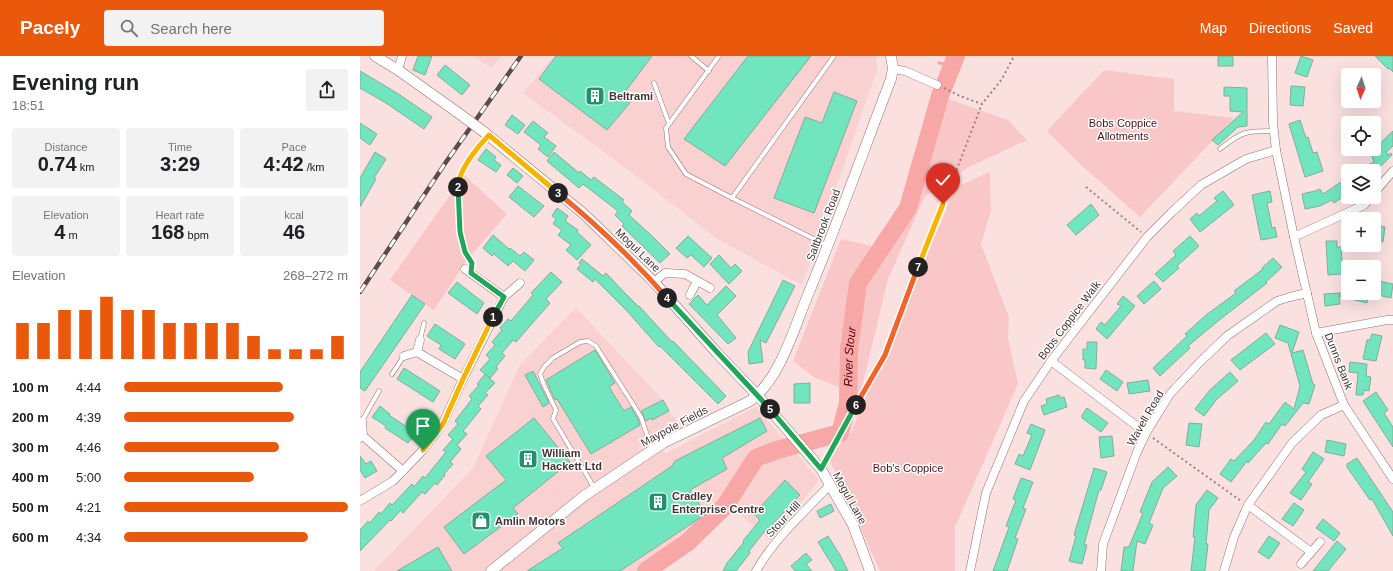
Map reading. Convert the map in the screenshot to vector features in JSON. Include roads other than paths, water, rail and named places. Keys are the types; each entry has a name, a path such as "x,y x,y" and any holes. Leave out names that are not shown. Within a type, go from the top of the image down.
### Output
{"street":[{"name":"Mogul Lane","path":"375,56 398,70 487,134 584,214 654,282 717,353 758,396 821,469 853,525 870,571"},
{"path":"398,70 402,56"},
{"name":"Saltbrook Road","path":"758,396 778,369 829,246 891,79 893,69 891,56"},
{"name":"Dunns Bank","path":"1272,56 1276,150 1316,333 1344,405 1393,479"},
{"path":"893,69 905,71 938,85"},
{"name":"Bobs Coppice Walk","path":"970,571 986,493 1024,401 1051,361 1147,237 1202,185 1246,159 1276,150"},
{"path":"1381,185 1393,171"},
{"path":"1294,237 1365,204"},
{"path":"468,271 504,297"},
{"path":"654,282 665,273 684,274 710,288"},
{"path":"690,295 697,281"},
{"path":"360,501 393,481 423,450 443,424 463,379 504,297 520,283"},
{"name":"Wavell Road","path":"1101,571 1103,544 1137,452 1146,433 1170,394 1227,336 1277,302 1307,293"},
{"path":"1316,333 1393,320"},
{"path":"417,352 420,340"},
{"path":"404,356 417,352 463,379"},
{"path":"1051,361 1146,433"},
{"name":"Maypole Fields","path":"491,571 584,496 663,443 758,396"},
{"path":"1224,571 1234,537 1248,505 1292,443 1321,415 1344,405"},
{"path":"362,421 362,437 403,470"},
{"name":"Stour Hill","path":"756,571 775,543 830,485"},
{"path":"1248,505 1311,552"},
{"path":"1301,564 1320,542"}],"lane":[{"path":"691,56 708,71"},
{"path":"697,60 700,56"},
{"path":"719,56 666,128 668,147 686,174 829,246"},
{"path":"732,198 834,56"},
{"path":"654,83 670,123"},
{"path":"1220,149 1232,138 1242,133 1253,131 1274,131"},
{"path":"420,340 424,323"},
{"path":"595,489 553,419 556,410 540,374 544,367 553,358 580,342 588,341 596,346 641,417 652,451"},
{"path":"392,374 404,356"},
{"path":"362,421 379,391"}],"waterway":[{"name":"River Stour","path":"646,571 688,542 725,506 756,458 777,450 840,433 848,403 849,350 858,283 908,208 940,96 956,56"},
{"path":"939,63 953,65"}],"railway":[{"path":"360,292 446,162 521,56"}],"place":[{"name":"Beltrami","path":"595,96"},
{"name":"William Hackett Ltd","path":"528,459"},
{"name":"Cradley Enterprise Centre","path":"658,502"},
{"name":"Amlin Motors","path":"481,521"}],"park label":[{"name":"Bobs Coppice Allotments","path":"1123,129"},
{"name":"Bob's Coppice","path":"908,468"}]}
